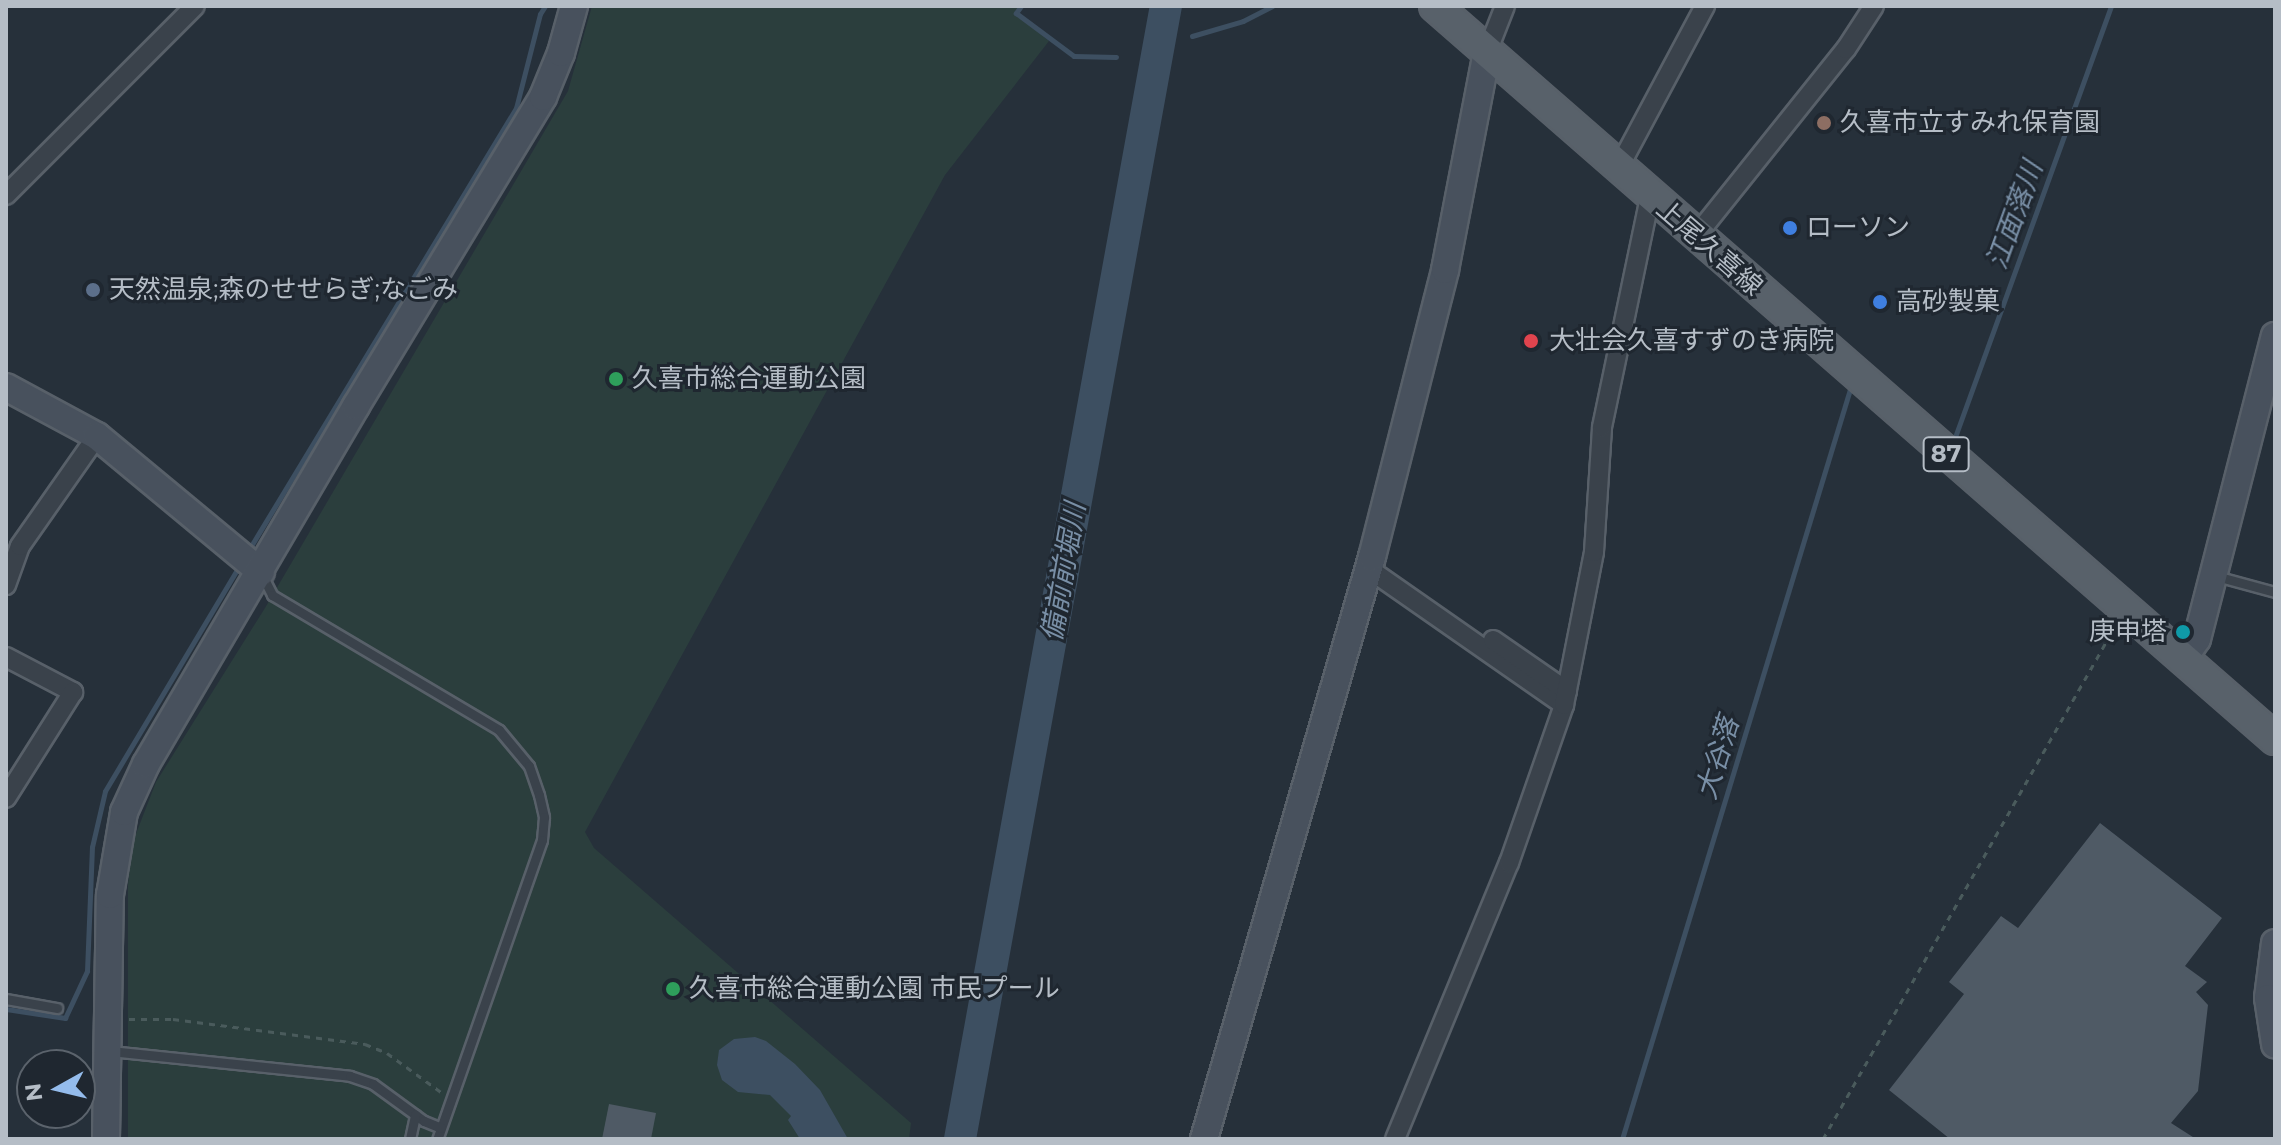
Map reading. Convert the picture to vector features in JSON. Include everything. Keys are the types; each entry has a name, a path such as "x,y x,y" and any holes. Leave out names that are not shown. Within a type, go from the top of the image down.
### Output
{"main road":[{"name":"上尾久喜線","path":"1435,6 1650,197 2275,739"}],"street":[{"path":"6,195 195,6"},
{"path":"106,1139 110,895 124,812 146,764 356,406 543,97 561,53 574,6"},
{"path":"1204,1139 1370,563 1445,270 1487,52 1505,6"},
{"path":"1618,169 1705,6"},
{"path":"1696,236 1846,49 1874,6"},
{"path":"1395,1139 1509,863 1565,698 1594,552 1602,427 1650,197"},
{"path":"2183,659 2197,639 2275,336"},
{"path":"6,387 97,436 261,572"},
{"path":"6,585 20,546 97,436"},
{"path":"1370,563 1565,698"},
{"path":"6,657 73,692 6,798"},
{"path":"2275,943 2268,998 2275,1044"}],"lane":[{"path":"261,572 272,595 499,730 529,766 544,817 542,840 437,1139"},
{"path":"2213,575 2275,592"},
{"path":"6,999 57,1008"},
{"path":"107,1050 350,1076 373,1084 415,1115 441,1128"},
{"path":"410,1139 415,1115"}],"path":[{"path":"1823,1139 2127,611"},
{"path":"125,1019 173,1019 365,1044 387,1053 452,1098"}],"green space":[{"name":"久喜市総合運動公園","path":"592,6 1021,6 1016,13 1049,41 945,175 585,832 594,848 911,1123 909,1139 128,1139 128,885 132,844 156,782 265,608 568,91"}],"water":[{"path":"755,1037 766,1041 795,1064 820,1090 848,1139 800,1139 788,1120 791,1116 770,1095 738,1092 722,1080 717,1065 719,1050 734,1039"}],"building":[{"path":"2100,823 2222,918 2185,966 2207,982 2196,992 2208,1005 2198,1091 2171,1123 2196,1139 1950,1139 1889,1090 1964,994 1949,982 2001,916 2018,928"},
{"path":"609,1104 656,1113 651,1139 602,1139"}],"waterway":[{"path":"248,551 516,108 540,14 545,6"},
{"path":"1021,6 1016,13 1074,56 1116,57"},
{"name":"備前前堀川","path":"960,1139 1166,6"},
{"path":"1192,36 1243,21 1272,6"},
{"name":"江面落川","path":"1955,437 2111,6"},
{"name":"大谷落","path":"1622,1139 1850,389"},
{"path":"6,1009 65,1018 87,971 92,847 105,791 239,566"}],"place":[{"name":"久喜市立すみれ保育園","path":"1824,123"},
{"name":"ローソン","path":"1790,228"},
{"name":"天然温泉;森のせせらぎ;なごみ","path":"93,290"},
{"name":"高砂製菓","path":"1880,302"},
{"name":"大壮会久喜すずのき病院","path":"1531,341"},
{"name":"久喜市総合運動公園","path":"616,379"},
{"name":"庚申塔","path":"2183,632"},
{"name":"久喜市総合運動公園 市民プール","path":"673,989"}]}
